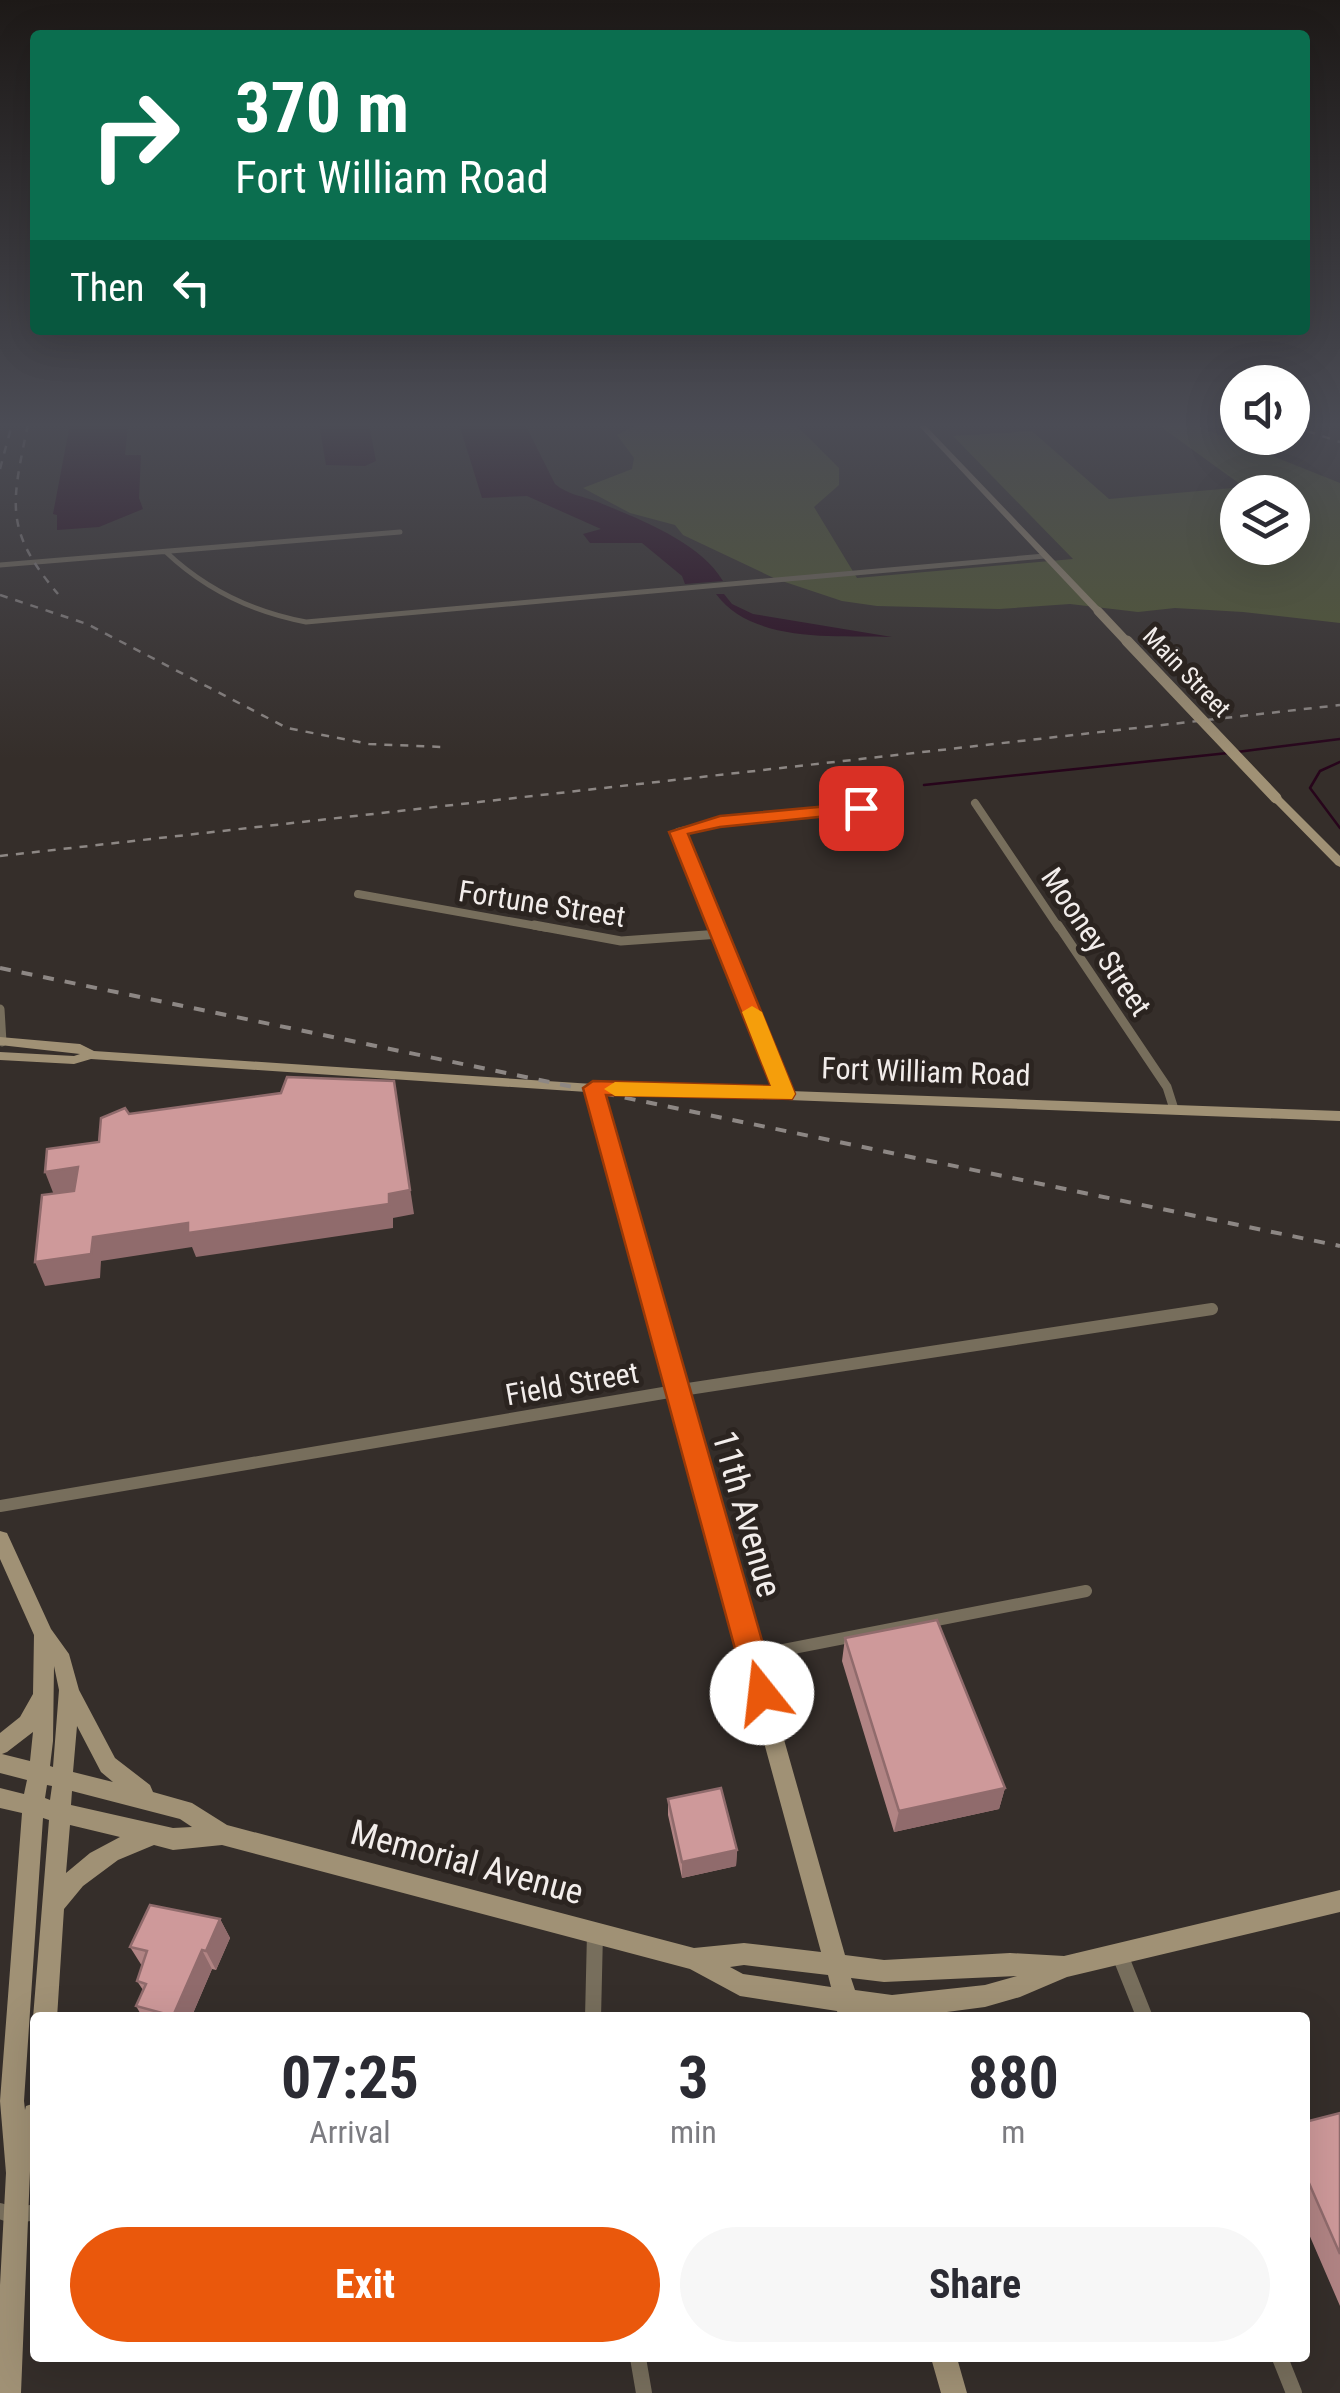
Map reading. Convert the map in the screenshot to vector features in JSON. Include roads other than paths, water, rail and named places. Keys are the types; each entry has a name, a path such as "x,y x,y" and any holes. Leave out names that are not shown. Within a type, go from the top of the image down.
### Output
{"main road":[{"name":"Main Street","path":"1026,536 1340,862"},
{"name":"Fort William Road","path":"1,1051 74,1060 91,1055 593,1088 1340,1116"},
{"name":"11th Avenue","path":"593,1088 848,2009"},
{"path":"0,1539 44,1635 62,1660 69,1690 108,1765 126,1783 164,1804"},
{"path":"8,2393 18,2173 12,2102 32,1806 46,1690 44,1635"},
{"path":"0,1746 27,1724 46,1690"},
{"path":"45,2012 69,1690"},
{"name":"Memorial Avenue","path":"0,1763 185,1810 222,1834 694,1959 740,1985 848,2009 986,1996 1066,1966 1340,1901"},
{"name":"Memorial Avenue","path":"0,1798 173,1839 222,1834"},
{"path":"53,1906 72,1880 98,1858 155,1835"},
{"name":"Memorial Avenue","path":"694,1959 744,1954 884,1971 1010,1964 1066,1966"},
{"path":"18,2173 30,2132"},
{"path":"945,2362 954,2393"}],"street":[{"path":"0,565 357,536"},
{"path":"166,552 184,570 213,588 283,618 306,622 1045,556"},
{"name":"Mooney Street","path":"975,804 1167,1087 1174,1109"},
{"path":"785,1094 678,832 720,822 861,808"},
{"name":"Fortune Street","path":"358,894 622,941 720,934"},
{"path":"0,1009 1,1051"},
{"name":"Field Street","path":"0,1506 675,1391 1212,1309"},
{"path":"752,1656 1086,1591"},
{"path":"593,2012 595,1932"},
{"path":"1120,1954 1143,2012"},
{"path":"639,2362 644,2393"},
{"path":"1282,2362 1294,2393"}],"waterway":[{"path":"1237,752 1340,739"},
{"path":"924,785 1228,753"},
{"path":"1340,762 1320,771 1310,788 1340,828"}],"railway":[{"path":"22,536 40,571 58,594"},
{"path":"0,595 87,624 287,728 369,744 442,747"},
{"path":"0,856 1340,705"},
{"path":"0,968 1340,1246"}]}
